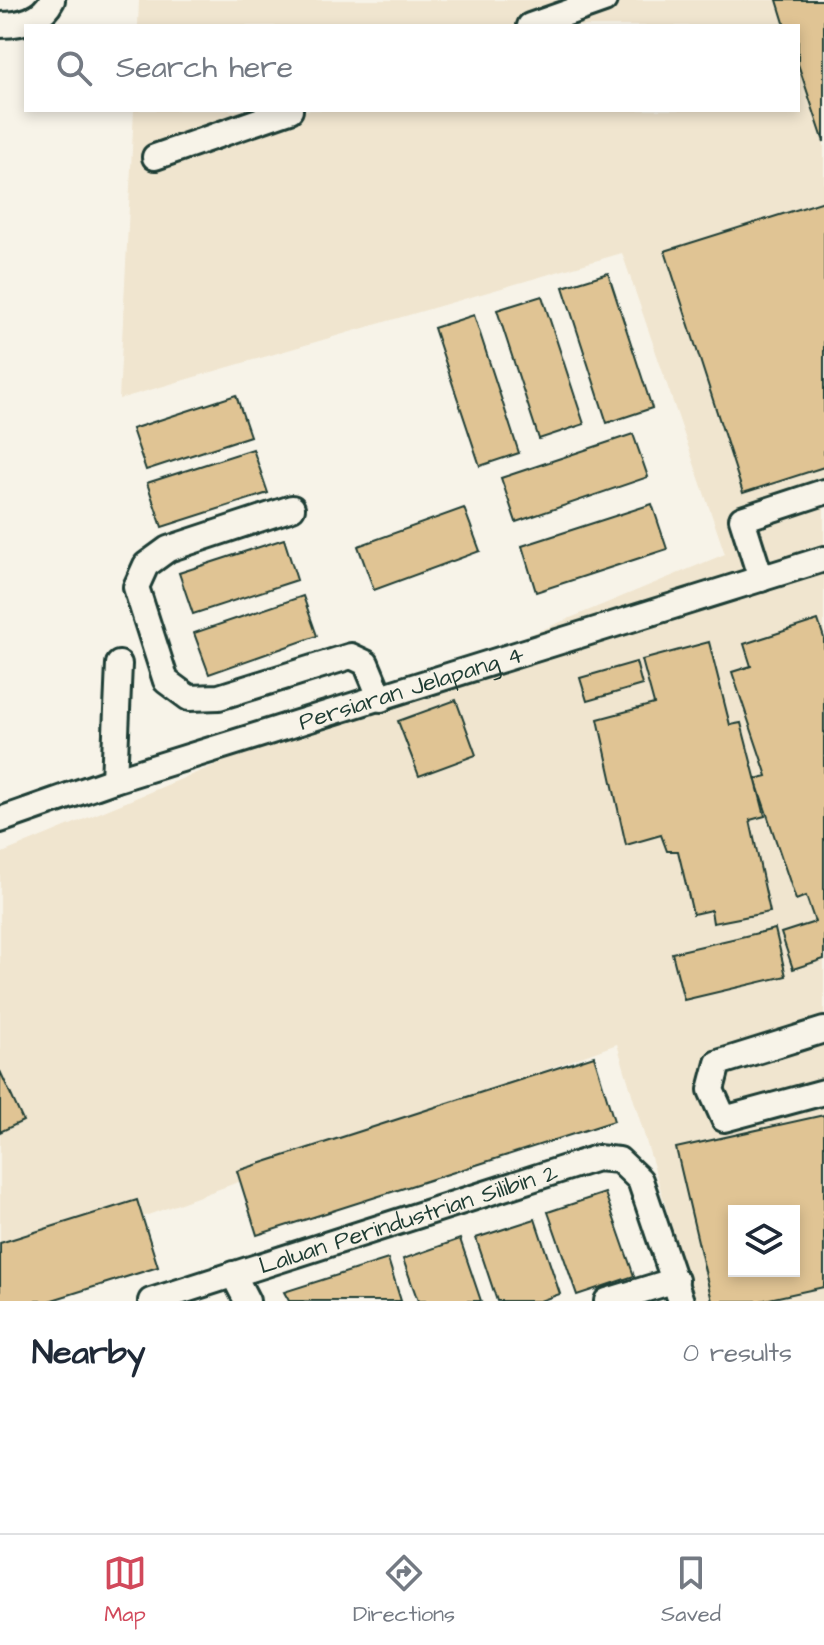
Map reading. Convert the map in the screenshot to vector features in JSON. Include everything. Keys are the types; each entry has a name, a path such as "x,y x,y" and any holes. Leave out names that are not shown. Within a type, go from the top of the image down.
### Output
{"street":[{"path":"0,25 20,25 47,10 52,0"},
{"path":"536,24 604,0"},
{"path":"155,157 284,112"},
{"path":"761,579 742,519 824,492"},
{"path":"292,508 168,549 146,565 136,587 166,681 189,698 219,697 351,656 366,663 381,699"},
{"name":"Persiaran Jelapang 4","path":"0,820 114,780 824,559"},
{"path":"114,780 119,664"},
{"path":"824,1030 718,1063 711,1090 724,1119 824,1092"},
{"name":"Laluan Perindustrian Silibin 2","path":"151,1301 597,1158 619,1160 640,1180 678,1291"},
{"path":"233,1274 247,1301"},
{"path":"607,1301 678,1291"}],"shaded area":[{"path":"139,0 824,0 824,1301 694,1301 617,1044 0,1269 0,854 725,554 622,253 119,399 134,112 800,112 800,24 138,24"}],"building":[{"path":"777,0 824,0 824,142 800,70 800,24 784,24"},
{"path":"824,201 824,467 743,493 665,251"},
{"path":"608,273 652,408 607,423 563,287"},
{"path":"542,296 584,424 539,439 497,310"},
{"path":"474,315 519,453 480,466 434,328"},
{"path":"236,395 250,436 146,470 132,429"},
{"path":"633,434 648,477 516,522 501,478"},
{"path":"253,449 268,493 162,527 147,483"},
{"path":"652,504 667,549 536,592 522,546"},
{"path":"464,508 480,551 374,590 358,546"},
{"path":"284,539 297,580 193,614 179,573"},
{"path":"303,596 317,636 209,674 194,633"},
{"path":"818,620 824,638 824,959 793,969 781,933 815,922 806,896 796,900 755,779 767,776 732,672 751,666 744,644"},
{"path":"709,642 730,725 741,723 765,816 750,820 770,912 713,923 711,910 693,914 678,851 667,851 661,835 626,845 598,719 654,704 642,660"},
{"path":"636,662 642,685 587,701 580,678"},
{"path":"456,700 476,755 419,776 398,721"},
{"path":"775,929 786,976 684,1000 672,953"},
{"path":"594,1056 614,1121 257,1235 237,1171"},
{"path":"0,1071 23,1121 0,1132"},
{"path":"824,1115 824,1287 760,1301 712,1301 676,1148"},
{"path":"605,1193 634,1276 577,1295 548,1212"},
{"path":"137,1200 158,1267 49,1301 0,1301 0,1243"},
{"path":"535,1219 560,1294 540,1301 497,1301 476,1238"},
{"path":"460,1239 481,1301 418,1301 403,1259"},
{"path":"388,1259 401,1301 289,1301 284,1292"}]}
